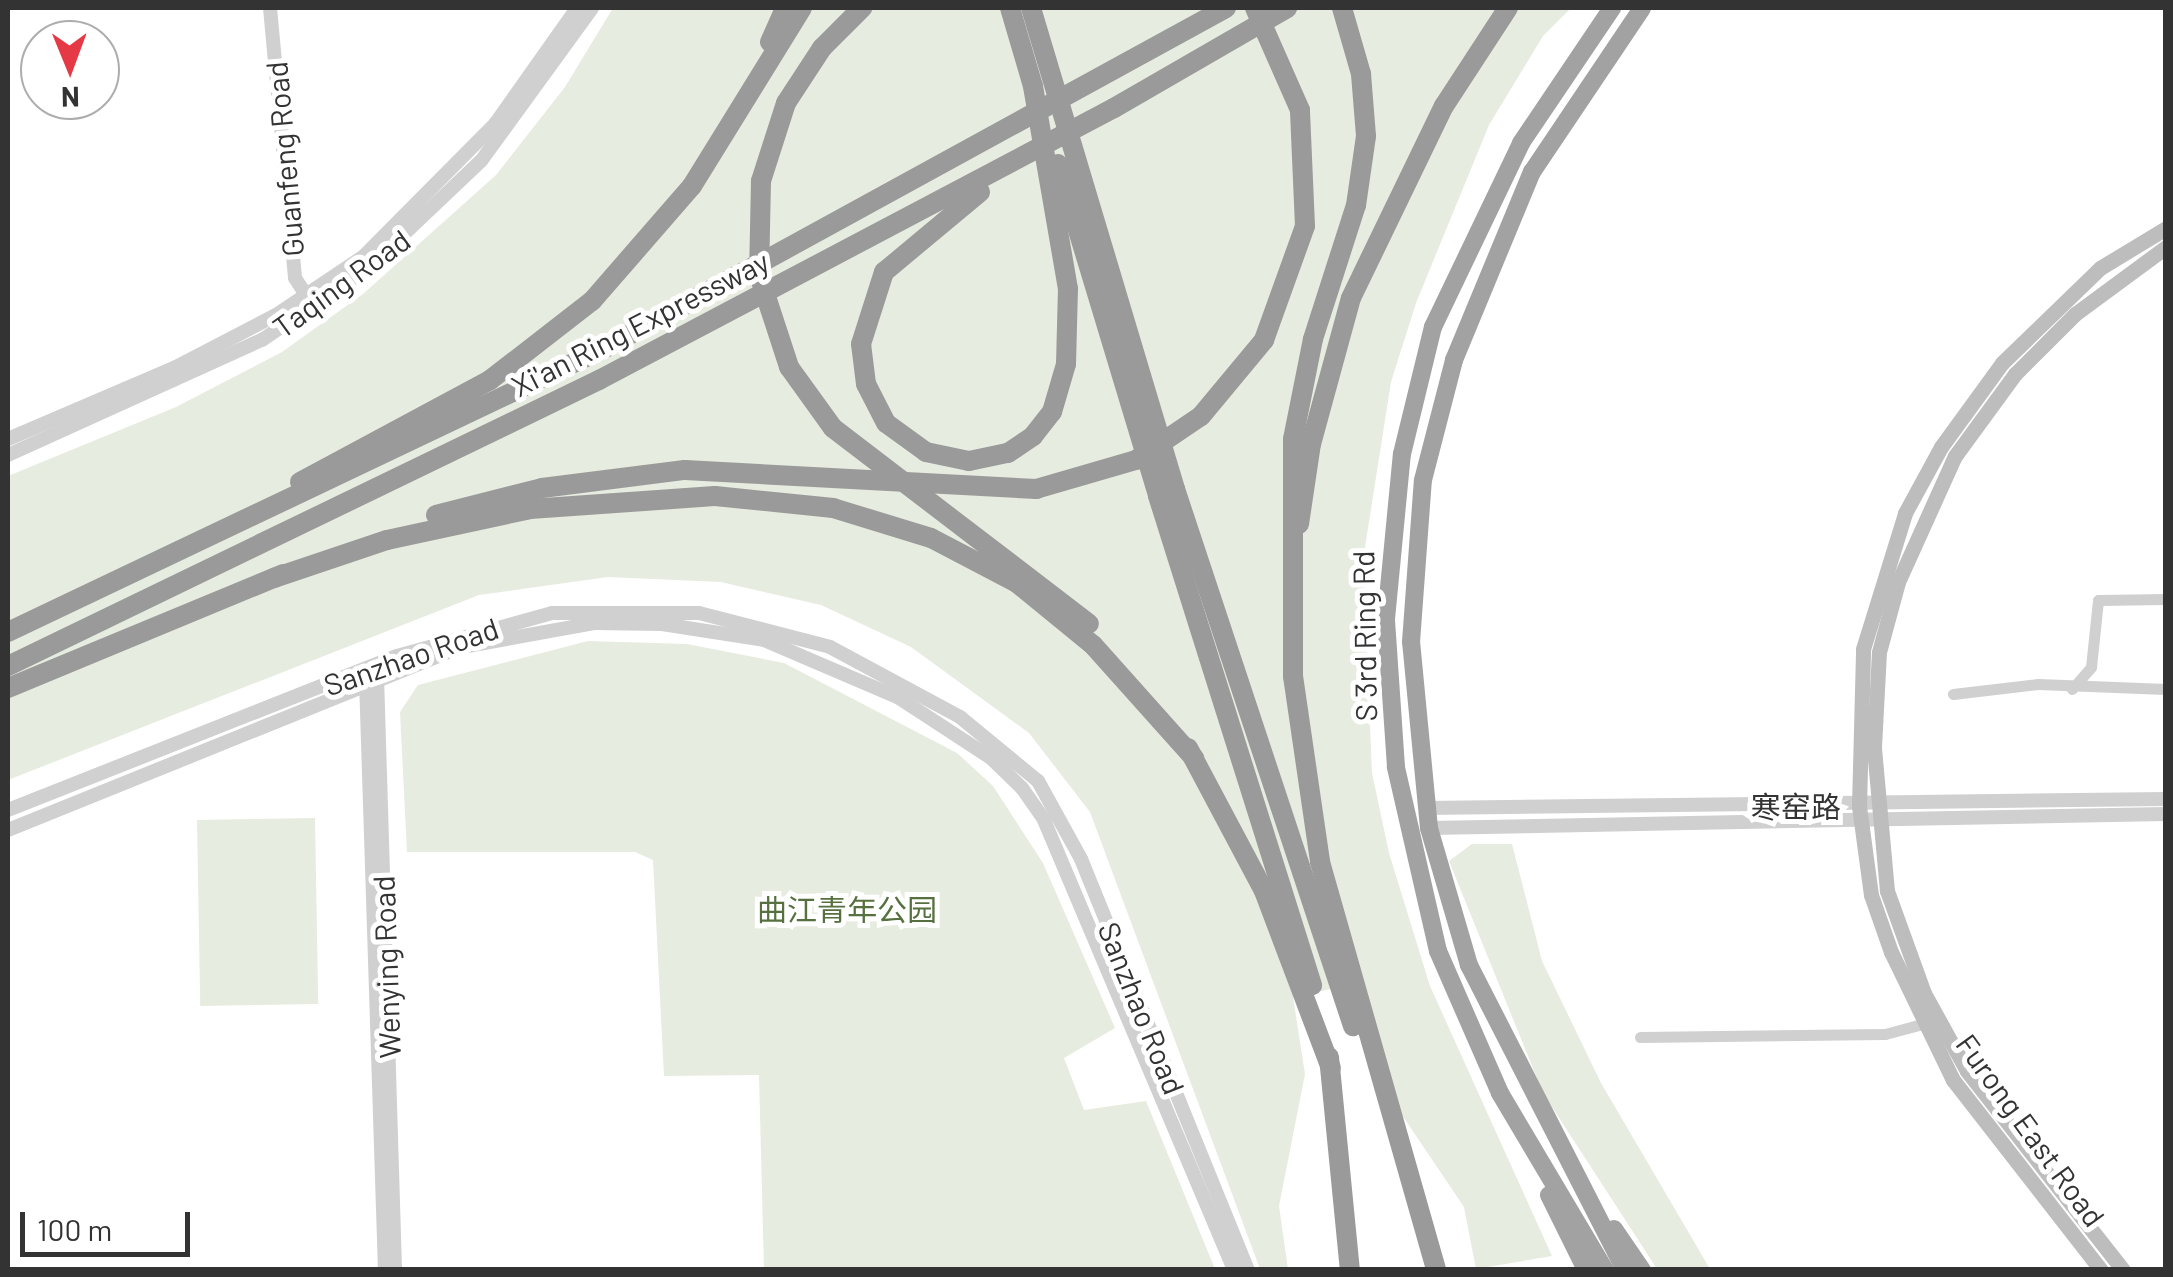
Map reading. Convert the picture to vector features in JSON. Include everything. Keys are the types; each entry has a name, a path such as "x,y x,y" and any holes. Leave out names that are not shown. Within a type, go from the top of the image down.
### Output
{"highway":[{"path":"734,118 784,8"},
{"path":"100,590 446,406 553,336 662,225 802,8"},
{"path":"862,8 822,48 786,103 760,182 758,275 784,356 834,428 1066,601 1142,684 1194,758 1264,891 1331,1068"},
{"path":"1010,8 1167,492 1332,972 1384,1107 1436,1270"},
{"path":"1031,8 1167,492 1302,944 1331,1068 1350,1270"},
{"name":"Xi'an Ring Expressway","path":"8,632 604,348 1226,8"},
{"path":"8,688 274,578 472,504 685,470 1036,489 1124,465 1201,416 1264,340 1305,226 1300,110 1254,8"},
{"name":"Xi'an Ring Expressway","path":"8,666 600,380 1086,124 1287,8"},
{"path":"1342,8 1362,74 1366,136 1359,195 1314,339 1293,439 1292,606 1308,805 1384,1107"},
{"path":"1292,606 1311,444 1351,298 1435,122 1508,8"},
{"name":"S 3rd Ring Rd","path":"1605,1270 1539,1166 1479,1052 1426,910 1396,766 1387,579 1410,414 1451,282 1540,111 1612,8"},
{"name":"S 3rd Ring Rd","path":"1625,1270 1484,1002 1429,828 1412,606 1423,480 1439,410 1519,197 1578,93 1642,8"},
{"path":"1033,86 1068,289 1066,364 1052,412 1032,436 1008,453 969,461 916,448 880,414 862,364 868,303 884,272 914,240 1086,124"},
{"path":"274,578 387,540 530,509 699,496 833,508 931,538 1027,590 1094,644 1194,758"},
{"path":"1564,1158 1642,1270"},
{"path":"1539,1166 1586,1270"}],"main road":[{"name":"Furong East Road","path":"2101,1270 1953,1080 1922,1024 1871,894 1860,813 1863,649 1905,512 2002,363 2100,268 2166,228"},
{"name":"Furong East Road","path":"2123,1270 1967,1071 1924,993 1887,891 1880,812 1880,652 1920,520 2015,374 2100,291 2166,248"}],"street":[{"name":"Guanfeng Road","path":"270,8 295,278 310,301"},
{"name":"Taqing Road","path":"8,439 159,375 310,301 448,178 528,84 577,8"},
{"name":"Taqing Road","path":"8,454 160,390 310,301 460,184 540,89 592,8"},
{"path":"2072,689 2091,666 2098,600 2166,599"},
{"name":"Sanzhao Road","path":"8,810 370,667 552,613 699,613 764,625 871,663 996,741 1024,764 1068,829 1248,1270"},
{"name":"Sanzhao Road","path":"8,830 462,647 526,631 662,624 764,640 842,670 949,728 991,758 1044,820 1234,1270"},
{"name":"Wenying Road","path":"370,667 395,1270"},
{"path":"1954,694 2038,684 2072,689 2166,689"},
{"name":"Wenying Road","path":"372,686 385,1270"},
{"name":"寒窑路","path":"1429,828 2166,799"},
{"name":"寒窑路","path":"1426,808 1860,813"},
{"name":"寒窑路","path":"1880,812 2166,814"},
{"path":"1640,1037 1885,1034 1922,1024"}],"green space":[{"path":"613,8 1571,8 1543,36 1489,125 1416,303 1391,382 1363,560 1372,773 1389,853 1430,986 1552,1256 1476,1269 1464,1207 1400,1112 1359,983 1293,997 1305,1074 1279,1206 1288,1269 1260,1269 1090,812 1029,733 911,647 821,605 721,582 608,577 479,595 8,780 8,476 176,407 282,352 363,294 496,175 565,87"},
{"name":"曲江青年公园","path":"588,641 687,644 784,663 957,753 993,786 1043,863 1115,1028 1064,1058 1084,1110 1146,1101 1215,1269 764,1269 759,1075 664,1076 653,860 635,852 407,852 400,712 418,685"},
{"path":"315,818 318,1004 200,1006 197,820"},
{"path":"1472,844 1512,844 1542,961 1601,1083 1710,1269 1657,1269 1543,1093 1449,861"}]}
